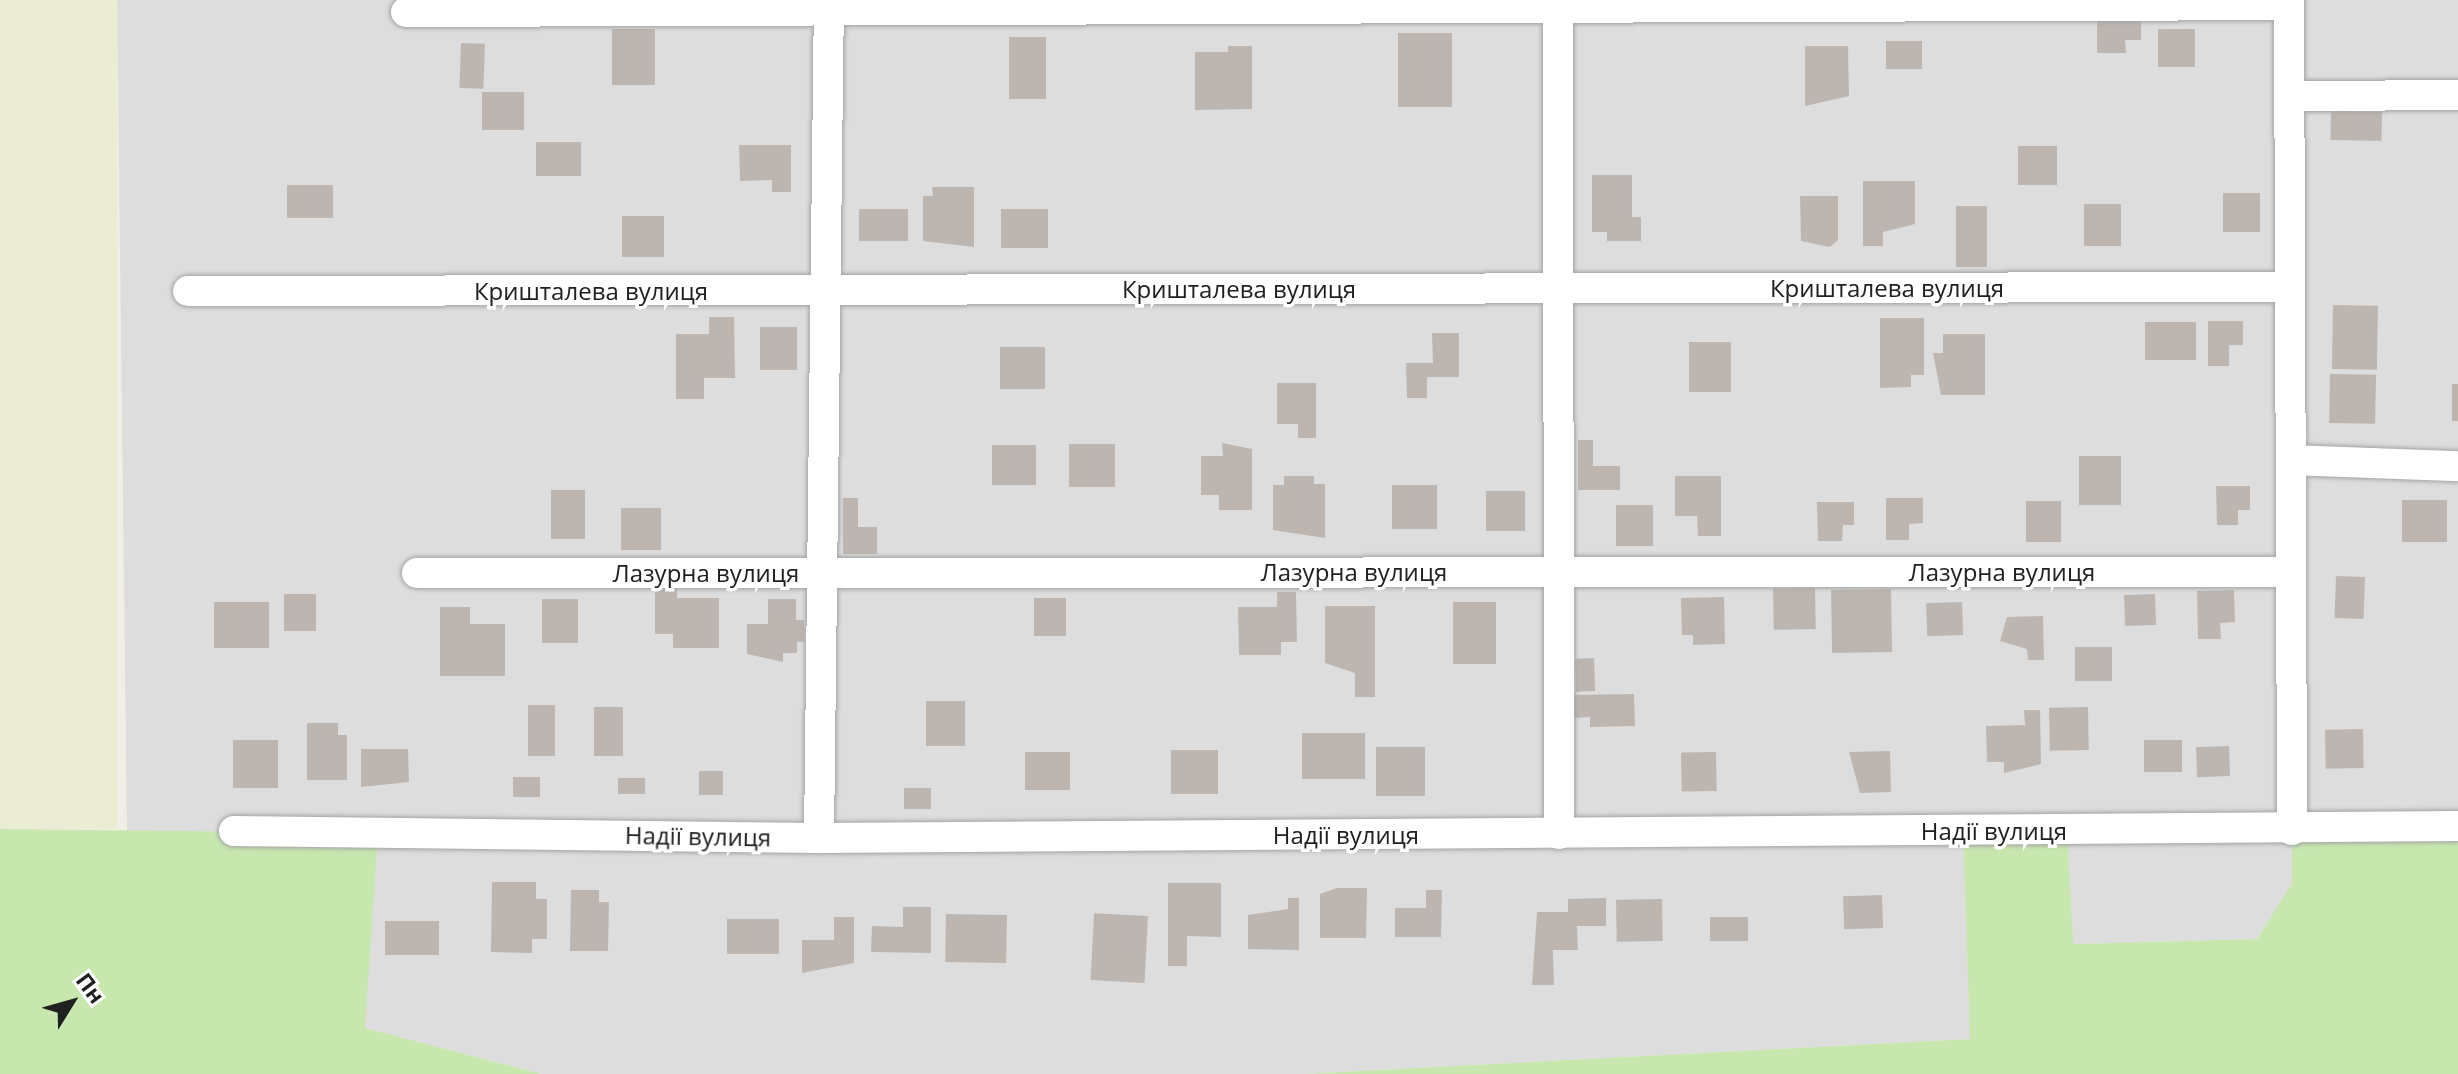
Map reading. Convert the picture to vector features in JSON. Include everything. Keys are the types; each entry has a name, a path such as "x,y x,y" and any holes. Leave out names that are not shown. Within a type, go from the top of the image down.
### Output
{"street":[{"path":"406,12 829,5 2286,3 2290,96 2292,830"},
{"path":"1558,4 1559,834"},
{"path":"819,838 829,5"},
{"path":"2290,96 2458,95"},
{"name":"Кришталева вулиця","path":"188,291 2290,287"},
{"path":"2291,460 2458,466"},
{"name":"Лазурна вулиця","path":"417,573 2291,572"},
{"name":"Надії вулиця","path":"234,831 819,838 2292,830 2458,826"}],"shaded area":[{"path":"117,0 2458,0 2458,826 2292,883 2257,939 2072,944 2067,831 1964,832 1970,1039 1301,1074 542,1074 365,1028 234,831 127,834"}],"green space":[{"path":"0,0 117,0 117,829 0,829"},
{"path":"2458,826 2458,1074 1301,1074 1970,1039 1963,831 2067,831 2073,944 2257,939 2292,883 2292,830"},
{"path":"0,829 378,833 365,1028 542,1074 0,1074"}],"building":[{"path":"2097,17 2141,17 2141,40 2125,40 2126,53 2097,53"},
{"path":"612,29 655,29 655,85 612,85"},
{"path":"2158,29 2195,29 2195,67 2158,67"},
{"path":"1398,33 1452,33 1452,107 1398,107"},
{"path":"1009,37 1046,37 1046,99 1009,99"},
{"path":"1886,41 1922,41 1922,69 1886,69"},
{"path":"461,43 485,44 483,89 459,88"},
{"path":"1228,46 1252,46 1252,109 1195,110 1195,52 1228,52"},
{"path":"1805,46 1848,46 1849,96 1805,106"},
{"path":"482,92 524,92 524,130 482,130"},
{"path":"2331,111 2382,112 2381,141 2330,140"},
{"path":"536,142 581,142 581,176 536,176"},
{"path":"739,145 791,145 791,192 772,192 772,180 740,181"},
{"path":"2018,146 2057,146 2057,185 2018,185"},
{"path":"1592,175 1632,175 1632,217 1641,217 1641,241 1607,241 1607,232 1592,232"},
{"path":"1863,181 1915,181 1915,224 1883,232 1883,246 1863,246"},
{"path":"287,185 333,185 333,218 287,218"},
{"path":"932,187 974,187 974,247 923,241 923,196 933,196"},
{"path":"2223,193 2260,193 2260,232 2223,232"},
{"path":"1800,196 1838,196 1838,240 1830,247 1801,241"},
{"path":"2084,204 2121,204 2121,246 2084,246"},
{"path":"1956,206 1987,206 1987,267 1956,267"},
{"path":"859,209 908,209 908,241 859,241"},
{"path":"1001,209 1048,209 1048,248 1001,248"},
{"path":"622,216 664,216 664,257 622,257"},
{"path":"2333,305 2378,306 2377,370 2332,369"},
{"path":"709,317 734,317 735,378 704,378 704,399 676,399 676,334 709,334"},
{"path":"1880,318 1924,318 1924,375 1911,375 1911,387 1880,388"},
{"path":"2208,321 2243,321 2243,345 2229,345 2229,366 2208,366"},
{"path":"2145,322 2196,322 2196,360 2145,360"},
{"path":"760,327 797,327 797,370 760,370"},
{"path":"1432,333 1459,333 1459,377 1427,377 1427,398 1407,398 1406,363 1433,363"},
{"path":"1943,334 1985,334 1985,395 1941,395 1933,353 1943,353"},
{"path":"1689,342 1731,342 1731,392 1689,392"},
{"path":"1000,347 1045,347 1045,389 1000,389"},
{"path":"2330,374 2376,375 2375,424 2329,423"},
{"path":"1277,383 1316,383 1316,438 1298,438 1298,424 1277,424"},
{"path":"2452,384 2458,384 2458,421 2452,421"},
{"path":"1578,440 1593,440 1593,466 1620,466 1620,490 1578,490"},
{"path":"1222,443 1252,449 1252,510 1219,510 1219,495 1201,495 1201,456 1223,456"},
{"path":"1069,444 1115,444 1115,487 1069,487"},
{"path":"992,445 1036,445 1036,485 992,485"},
{"path":"2079,456 2121,456 2121,505 2079,505"},
{"path":"1284,476 1314,476 1314,484 1325,484 1325,538 1273,530 1273,485 1284,485"},
{"path":"1675,476 1721,476 1721,536 1698,536 1697,516 1675,516"},
{"path":"1392,485 1437,485 1437,529 1392,529"},
{"path":"2216,486 2250,486 2250,510 2238,510 2238,525 2217,525"},
{"path":"551,490 585,490 585,539 551,539"},
{"path":"1486,491 1525,491 1525,531 1486,531"},
{"path":"843,498 858,498 858,527 877,527 877,554 843,554"},
{"path":"1886,498 1923,498 1923,523 1909,524 1909,540 1886,540"},
{"path":"2402,500 2447,500 2447,542 2402,542"},
{"path":"2026,501 2061,501 2061,542 2026,542"},
{"path":"1817,502 1854,502 1854,525 1843,525 1842,541 1818,541"},
{"path":"1616,505 1653,505 1653,546 1616,546"},
{"path":"621,508 661,508 661,550 621,550"},
{"path":"2336,576 2365,577 2364,619 2335,618"},
{"path":"655,586 677,586 677,598 719,598 719,648 673,648 673,634 655,634"},
{"path":"1815,588 1816,629 1774,630 1773,589"},
{"path":"1891,589 1892,652 1832,653 1831,590"},
{"path":"2234,590 2235,622 2220,623 2221,639 2198,639 2197,591"},
{"path":"1277,592 1296,592 1297,642 1281,642 1281,655 1239,655 1238,607 1277,607"},
{"path":"284,594 316,594 316,631 284,631"},
{"path":"2155,594 2156,625 2125,626 2124,595"},
{"path":"1724,597 1725,644 1693,645 1693,635 1682,635 1681,598"},
{"path":"1034,598 1066,598 1066,636 1034,636"},
{"path":"542,599 578,599 578,643 542,643"},
{"path":"768,599 796,599 796,620 804,620 804,642 797,642 797,653 783,653 783,662 747,654 747,624 768,624"},
{"path":"214,602 269,602 269,648 214,648"},
{"path":"1453,602 1496,602 1496,664 1453,664"},
{"path":"1962,602 1963,635 1927,636 1926,603"},
{"path":"1325,606 1375,606 1375,697 1355,697 1355,673 1325,663"},
{"path":"440,607 470,607 470,624 505,624 505,676 440,676"},
{"path":"2043,616 2044,660 2028,660 2027,649 2000,641 2007,617"},
{"path":"2075,647 2112,647 2112,681 2075,681"},
{"path":"1594,658 1595,691 1576,692 1575,659"},
{"path":"1634,694 1635,726 1590,727 1590,717 1574,718 1573,695"},
{"path":"926,701 965,701 965,746 926,746"},
{"path":"528,705 555,705 555,756 528,756"},
{"path":"594,707 623,707 623,756 594,756"},
{"path":"2088,707 2089,750 2050,751 2049,708"},
{"path":"2024,710 2040,710 2041,764 2004,773 2004,762 1987,762 1986,726 2025,725"},
{"path":"307,723 338,723 338,735 347,735 347,780 307,780"},
{"path":"2363,729 2364,768 2326,769 2325,730"},
{"path":"1302,733 1365,733 1365,779 1302,779"},
{"path":"233,740 278,740 278,788 233,788"},
{"path":"2144,740 2182,740 2182,772 2144,772"},
{"path":"2229,746 2230,776 2197,777 2196,747"},
{"path":"1376,747 1425,747 1425,796 1376,796"},
{"path":"361,749 408,749 409,782 361,787"},
{"path":"1171,750 1218,750 1218,794 1171,794"},
{"path":"1890,751 1891,792 1860,793 1849,752"},
{"path":"1025,752 1070,752 1070,790 1025,790"},
{"path":"1716,752 1717,791 1682,792 1681,753"},
{"path":"699,771 723,771 723,795 699,795"},
{"path":"513,777 540,777 540,797 513,797"},
{"path":"618,778 645,778 645,794 618,794"},
{"path":"904,788 931,788 931,809 904,809"},
{"path":"492,882 536,882 536,899 547,899 547,939 532,939 532,953 491,952"},
{"path":"1168,883 1221,883 1221,937 1187,936 1187,966 1168,966"},
{"path":"1337,888 1367,888 1366,938 1320,938 1320,894"},
{"path":"571,890 599,890 599,902 609,902 608,951 570,951"},
{"path":"1426,890 1442,890 1441,937 1395,937 1395,908 1426,908"},
{"path":"1882,895 1883,928 1844,929 1843,896"},
{"path":"1288,898 1299,898 1299,950 1248,949 1248,915 1288,909"},
{"path":"1606,898 1606,926 1577,926 1578,950 1553,950 1554,985 1532,985 1537,912 1568,912 1568,899"},
{"path":"1662,899 1663,941 1617,942 1616,900"},
{"path":"903,907 931,907 931,953 871,952 872,926 903,927"},
{"path":"1094,913 1148,916 1144,983 1091,980"},
{"path":"946,914 1007,915 1006,963 945,962"},
{"path":"834,917 854,917 854,963 802,973 802,940 834,940"},
{"path":"1710,917 1748,917 1748,941 1710,941"},
{"path":"727,919 779,919 779,954 727,954"},
{"path":"385,921 439,921 439,955 385,955"}]}
